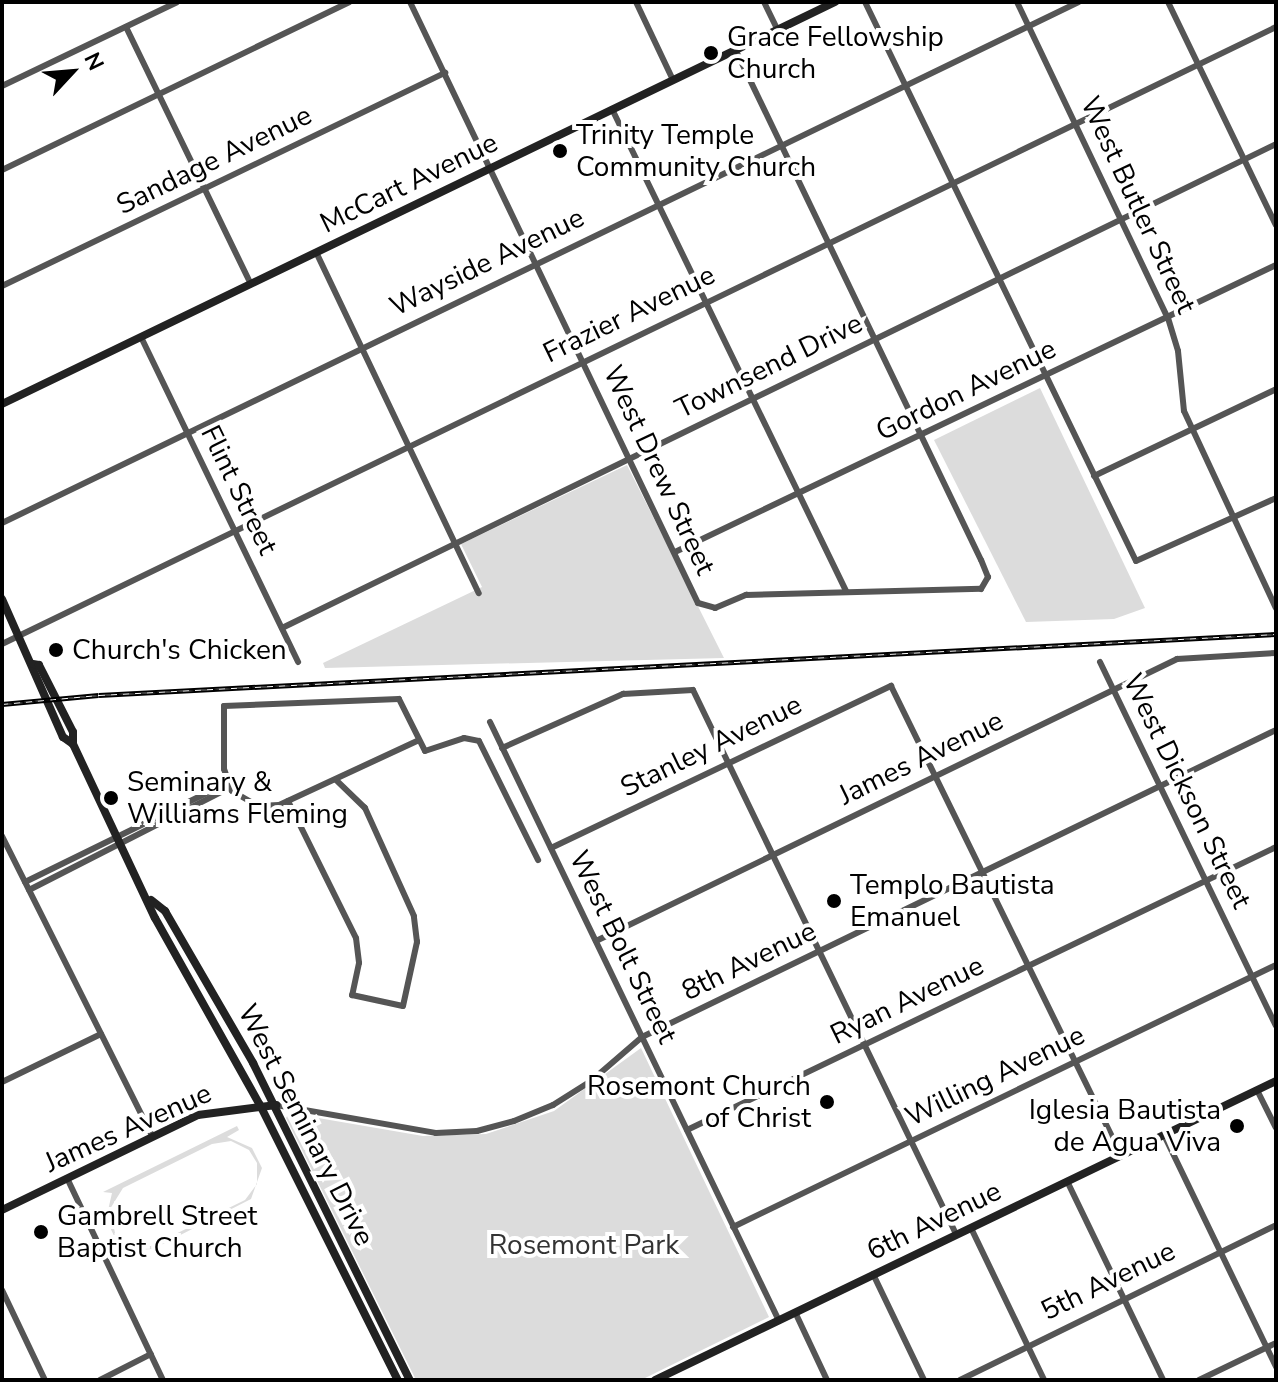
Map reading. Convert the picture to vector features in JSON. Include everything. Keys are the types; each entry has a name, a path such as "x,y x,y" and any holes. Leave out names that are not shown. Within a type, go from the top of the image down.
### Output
{"main road":[{"name":"McCart Avenue","path":"2,404 835,2"},
{"name":"West Seminary Drive","path":"2,599 63,737 73,744 151,899 155,918 260,1105 398,1380"},
{"name":"West Seminary Drive","path":"151,899 165,911 276,1105 410,1380"},
{"name":"6th Avenue","path":"655,1380 1276,1081"},
{"name":"James Avenue","path":"2,1210 152,1136 219,1109 276,1105"},
{"path":"311,1205 322,1200"},
{"path":"380,1343 391,1338"}],"street":[{"path":"2,86 177,2"},
{"path":"2,170 350,2"},
{"name":"West Drew Street","path":"410,2 694,595 706,608 746,595 846,591"},
{"path":"636,2 673,80"},
{"path":"764,2 778,31"},
{"path":"865,2 1094,476 1140,562 1276,498"},
{"name":"West Butler Street","path":"1017,2 1168,318 1178,351 1181,397 1192,429 1276,608"},
{"name":"Wayside Avenue","path":"2,523 1079,2"},
{"path":"1168,2 1276,225"},
{"path":"126,27 251,284"},
{"name":"Frazier Avenue","path":"2,644 1276,27"},
{"path":"612,109 846,591 986,585 981,560 736,51"},
{"name":"Sandage Avenue","path":"2,286 445,73"},
{"name":"Townsend Drive","path":"282,628 1276,144"},
{"path":"316,252 479,593"},
{"name":"Gordon Avenue","path":"675,552 800,495 1276,265"},
{"name":"Flint Street","path":"141,337 298,662"},
{"path":"1094,476 1276,389"},
{"name":"James Avenue","path":"596,941 1177,659 1276,653"},
{"name":"West Dickson Street","path":"1100,662 1276,1026"},
{"name":"Stanley Avenue","path":"551,848 728,761 891,686 936,776"},
{"path":"502,748 623,694 693,690 956,1234"},
{"path":"417,741 288,801 258,806 231,787 224,769 228,746 224,706 399,699 417,741 431,751 464,738 479,741 538,860"},
{"name":"West Bolt Street","path":"490,722 779,1321"},
{"name":"8th Avenue","path":"276,1105 312,1108 418,1131 477,1131 553,1105 642,1037 1276,730"},
{"path":"936,776 1121,1155"},
{"path":"288,801 356,938 359,963 352,995 403,1006 417,942 414,916 365,808 336,780"},
{"path":"29,890 158,816 219,787 231,787"},
{"path":"25,882 119,840 162,825 231,787"},
{"path":"158,816 162,825"},
{"path":"2,836 152,1136"},
{"name":"Ryan Avenue","path":"687,1130 1276,847"},
{"name":"Willing Avenue","path":"733,1227 1276,965"},
{"path":"2,1082 101,1034"},
{"path":"1257,1090 1276,1128"},
{"path":"1164,1135 1276,1367"},
{"path":"67,1178 163,1380"},
{"path":"1067,1181 1163,1380"},
{"name":"5th Avenue","path":"960,1380 1276,1225"},
{"path":"971,1228 1044,1380"},
{"path":"873,1274 924,1380"},
{"path":"2,1290 45,1380"},
{"path":"795,1312 827,1380"},
{"path":"1199,1380 1276,1343"},
{"path":"100,1380 151,1354"}],"green space":[{"path":"1040,388 1145,608 1114,619 1026,622 934,440"},
{"path":"627,465 724,658 325,668 323,663 482,587 461,544"},
{"name":"Rosemont Park","path":"641,1048 769,1317 641,1380 416,1380 286,1118 289,1113 423,1136 486,1134 554,1111"},
{"path":"237,1126 239,1130 227,1137 252,1148 262,1168 257,1182 257,1163 249,1150 231,1141 212,1144 123,1188 110,1209 115,1233 131,1245 151,1246 245,1200 256,1186 251,1199 153,1249 136,1250 116,1240 106,1219 112,1193 103,1192"}],"railway":[{"path":"2,704 99,695 1276,634"}],"place":[{"name":"Grace Fellowship Church","path":"711,53"},
{"name":"Trinity Temple Community Church","path":"560,151"},
{"name":"Church's Chicken","path":"56,650"},
{"name":"Seminary & Williams Fleming","path":"111,798"},
{"name":"Templo Bautista Emanuel","path":"834,901"},
{"name":"Rosemont Church of Christ","path":"827,1102"},
{"name":"Iglesia Bautista de Agua Viva","path":"1237,1126"},
{"name":"Gambrell Street Baptist Church","path":"41,1232"}]}
